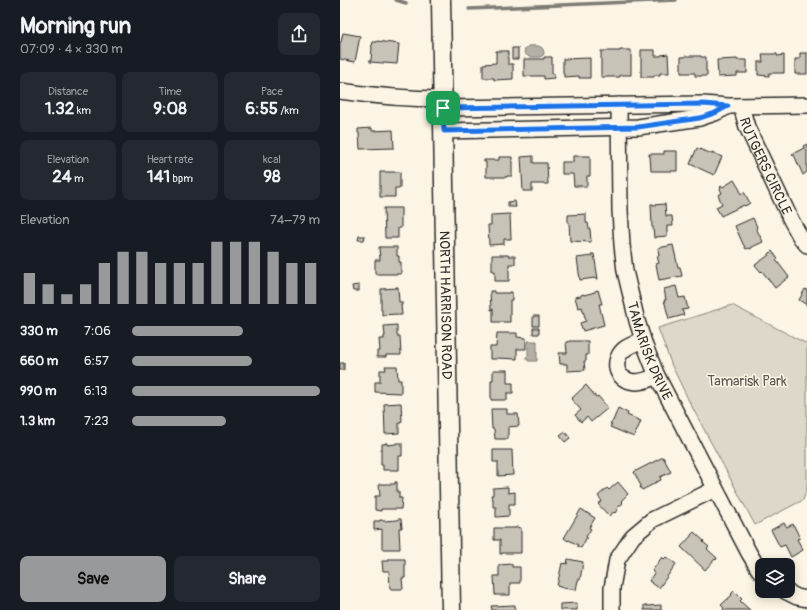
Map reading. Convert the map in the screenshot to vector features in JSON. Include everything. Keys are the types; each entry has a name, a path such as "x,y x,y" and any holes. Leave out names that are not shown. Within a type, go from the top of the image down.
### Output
{"street":[{"name":"NORTH HARRISON ROAD","path":"441,0 451,610"},
{"path":"340,91 443,103 620,105 703,104 734,106 807,105"},
{"name":"TAMARISK DRIVE","path":"620,105 620,210 622,245 625,271 643,340 657,376 755,563"},
{"path":"444,131 638,127 700,118 734,106"},
{"name":"RUTGERS CIRCLE","path":"734,106 747,127 791,220 801,238 807,245"},
{"path":"643,340 626,348 621,353 617,359 617,370 620,376 631,382 637,382 657,376"},
{"path":"612,610 612,588 616,560 633,536 652,520 715,489"},
{"path":"795,596 807,599"}],"green space":[{"name":"Tamarisk Park","path":"732,305 807,344 807,488 803,500 755,525 690,403 672,366 658,328"}],"shaded area":[{"path":"528,46 541,47 544,54 541,57 529,57 524,53"},
{"path":"528,341 537,341 537,361 528,361 528,359 526,359 528,356"}],"building":[{"path":"343,33 360,36 355,62 340,59 340,42"},
{"path":"377,41 399,44 397,64 370,62 371,46 373,42"},
{"path":"512,48 518,48 518,59 512,59"},
{"path":"631,50 631,75 620,75 620,77 601,77 601,51"},
{"path":"641,50 655,50 655,56 668,54 669,73 660,73 660,75 654,75 654,77 641,77"},
{"path":"496,51 508,51 508,64 513,64 513,79 494,80 494,78 483,78 483,64 496,63"},
{"path":"800,53 807,53 807,74 795,74 795,59 800,59"},
{"path":"762,54 777,54 777,56 784,55 784,73 769,73 769,76 758,75 758,62 763,62"},
{"path":"544,57 552,57 552,74 554,74 554,78 544,79 544,76 524,76 524,59 544,59"},
{"path":"681,57 706,57 707,76 695,76 695,73 681,73"},
{"path":"590,58 590,78 579,78 579,76 564,77 563,59"},
{"path":"717,60 747,60 747,73 737,73 737,76 718,77"},
{"path":"372,128 372,131 393,130 394,148 360,149 358,129"},
{"path":"807,144 807,172 803,175 794,155 792,154 804,148 803,146"},
{"path":"697,148 712,154 712,152 722,157 714,175 690,164"},
{"path":"664,151 677,151 677,171 651,171 649,154 664,154"},
{"path":"533,156 533,163 547,163 548,184 532,184 532,191 523,191 521,157"},
{"path":"573,156 590,156 590,176 587,176 587,186 574,186 573,174 562,174 562,162 573,162"},
{"path":"499,157 512,157 512,176 486,177 486,162 484,162 484,160 499,160"},
{"path":"380,172 400,172 400,188 395,188 395,197 380,197"},
{"path":"734,180 741,194 744,192 750,203 721,216 716,207 722,204 718,195 722,193 720,187 723,187"},
{"path":"515,201 516,207 508,207 508,202"},
{"path":"651,204 665,204 666,216 672,216 673,226 667,226 667,236 654,238"},
{"path":"384,208 401,208 401,228 398,228 398,238 385,238"},
{"path":"510,214 511,239 504,239 504,244 489,245 488,225 491,225 491,215"},
{"path":"586,214 586,223 588,223 590,229 591,242 570,241 568,215"},
{"path":"753,218 763,242 750,249 746,249 735,226"},
{"path":"359,236 365,236 364,240 358,240"},
{"path":"673,245 678,267 680,267 682,276 659,280 656,264 659,263 657,256 659,256 658,248"},
{"path":"379,247 397,247 397,256 399,256 399,262 401,262 401,274 375,274 375,260 380,260"},
{"path":"772,251 778,259 776,260 789,277 775,288 762,271 761,272 755,265"},
{"path":"591,254 594,254 598,279 580,280 577,258 592,256"},
{"path":"492,255 515,256 515,264 509,264 509,281 495,281 495,271 492,271"},
{"path":"359,285 359,291 353,291 352,286"},
{"path":"676,286 679,298 685,297 688,309 682,310 684,315 669,319 664,300 666,300 664,289"},
{"path":"396,287 398,287 399,302 402,302 402,315 382,315 381,289 397,288"},
{"path":"805,289 807,290 807,305 799,300"},
{"path":"598,290 602,304 599,304 604,325 583,331 580,323 586,321 582,307 578,308 575,297"},
{"path":"490,291 494,291 494,293 512,292 512,300 510,300 510,322 493,322 493,309 491,310"},
{"path":"533,316 539,316 539,326 533,326"},
{"path":"397,325 397,336 400,336 401,355 386,355 386,357 377,357 377,351 380,351 379,339 384,339 385,336 384,326"},
{"path":"533,328 539,328 539,334 533,334"},
{"path":"497,333 517,333 517,337 526,338 526,349 517,349 517,359 490,359 490,347 496,347"},
{"path":"588,341 588,355 586,355 586,361 584,361 585,370 567,371 567,364 560,364 559,353 567,353 566,342"},
{"path":"340,363 344,363 344,370 340,370"},
{"path":"385,366 397,366 398,380 401,380 401,393 375,392 375,382 380,382 380,370 386,370"},
{"path":"493,370 507,370 507,383 513,383 513,393 507,393 507,400 491,400 491,380 493,380"},
{"path":"586,385 608,408 591,422 587,417 581,422 575,415 581,410 571,399"},
{"path":"401,403 402,421 399,423 399,433 385,434 384,404"},
{"path":"618,408 628,413 627,415 641,421 634,437 610,427"},
{"path":"491,409 507,409 507,414 518,414 519,426 508,427 508,439 495,439 494,429 492,429"},
{"path":"565,432 570,438 565,442 560,436"},
{"path":"387,443 387,445 402,443 402,456 399,456 399,470 383,470 383,465 381,465 381,449 382,444"},
{"path":"493,450 512,450 513,475 498,476 498,462 493,462"},
{"path":"663,457 671,472 660,477 661,480 642,490 634,472"},
{"path":"395,482 397,482 397,492 399,492 399,498 402,498 401,509 381,509 381,511 375,510 375,496 380,496 379,484 395,484"},
{"path":"618,482 628,494 621,501 623,503 617,508 618,509 615,513 614,512 609,516 598,504 602,501 598,496 607,488 609,490"},
{"path":"508,487 508,493 515,492 515,504 509,504 509,516 496,517 496,507 493,507 493,499 491,495 493,495 493,488"},
{"path":"581,509 595,518 589,528 591,529 581,548 564,538"},
{"path":"401,519 402,528 399,528 400,549 382,549 382,529 374,530 374,521"},
{"path":"784,523 787,527 793,524 800,538 797,539 803,550 791,557 785,545 780,547 771,530"},
{"path":"494,528 521,528 521,553 500,554 500,540 494,540"},
{"path":"694,532 709,547 707,549 717,558 705,570 681,547"},
{"path":"662,557 664,559 666,557 676,564 659,588 649,581 654,573 652,571"},
{"path":"388,559 405,559 405,578 402,578 403,589 390,589 389,571 383,571 382,561 388,561"},
{"path":"568,559 583,562 580,580 578,580 576,590 557,586 562,563 567,564"},
{"path":"512,564 512,567 520,567 520,583 510,583 510,595 495,595 494,576 499,576 499,565"},
{"path":"734,591 742,599 740,601 750,610 723,609 724,608 721,605 732,595 731,594"},
{"path":"577,603 577,610 560,610 560,604"},
{"path":"515,605 515,610 492,610 491,606"},
{"path":"644,605 661,605 661,610 644,610"}],"waterway":[{"path":"396,0 406,3"},
{"path":"469,9 676,0"}],"route":[{"path":"703,104 728,106 715,113 700,118 638,127 444,131 443,108 703,104"}]}
